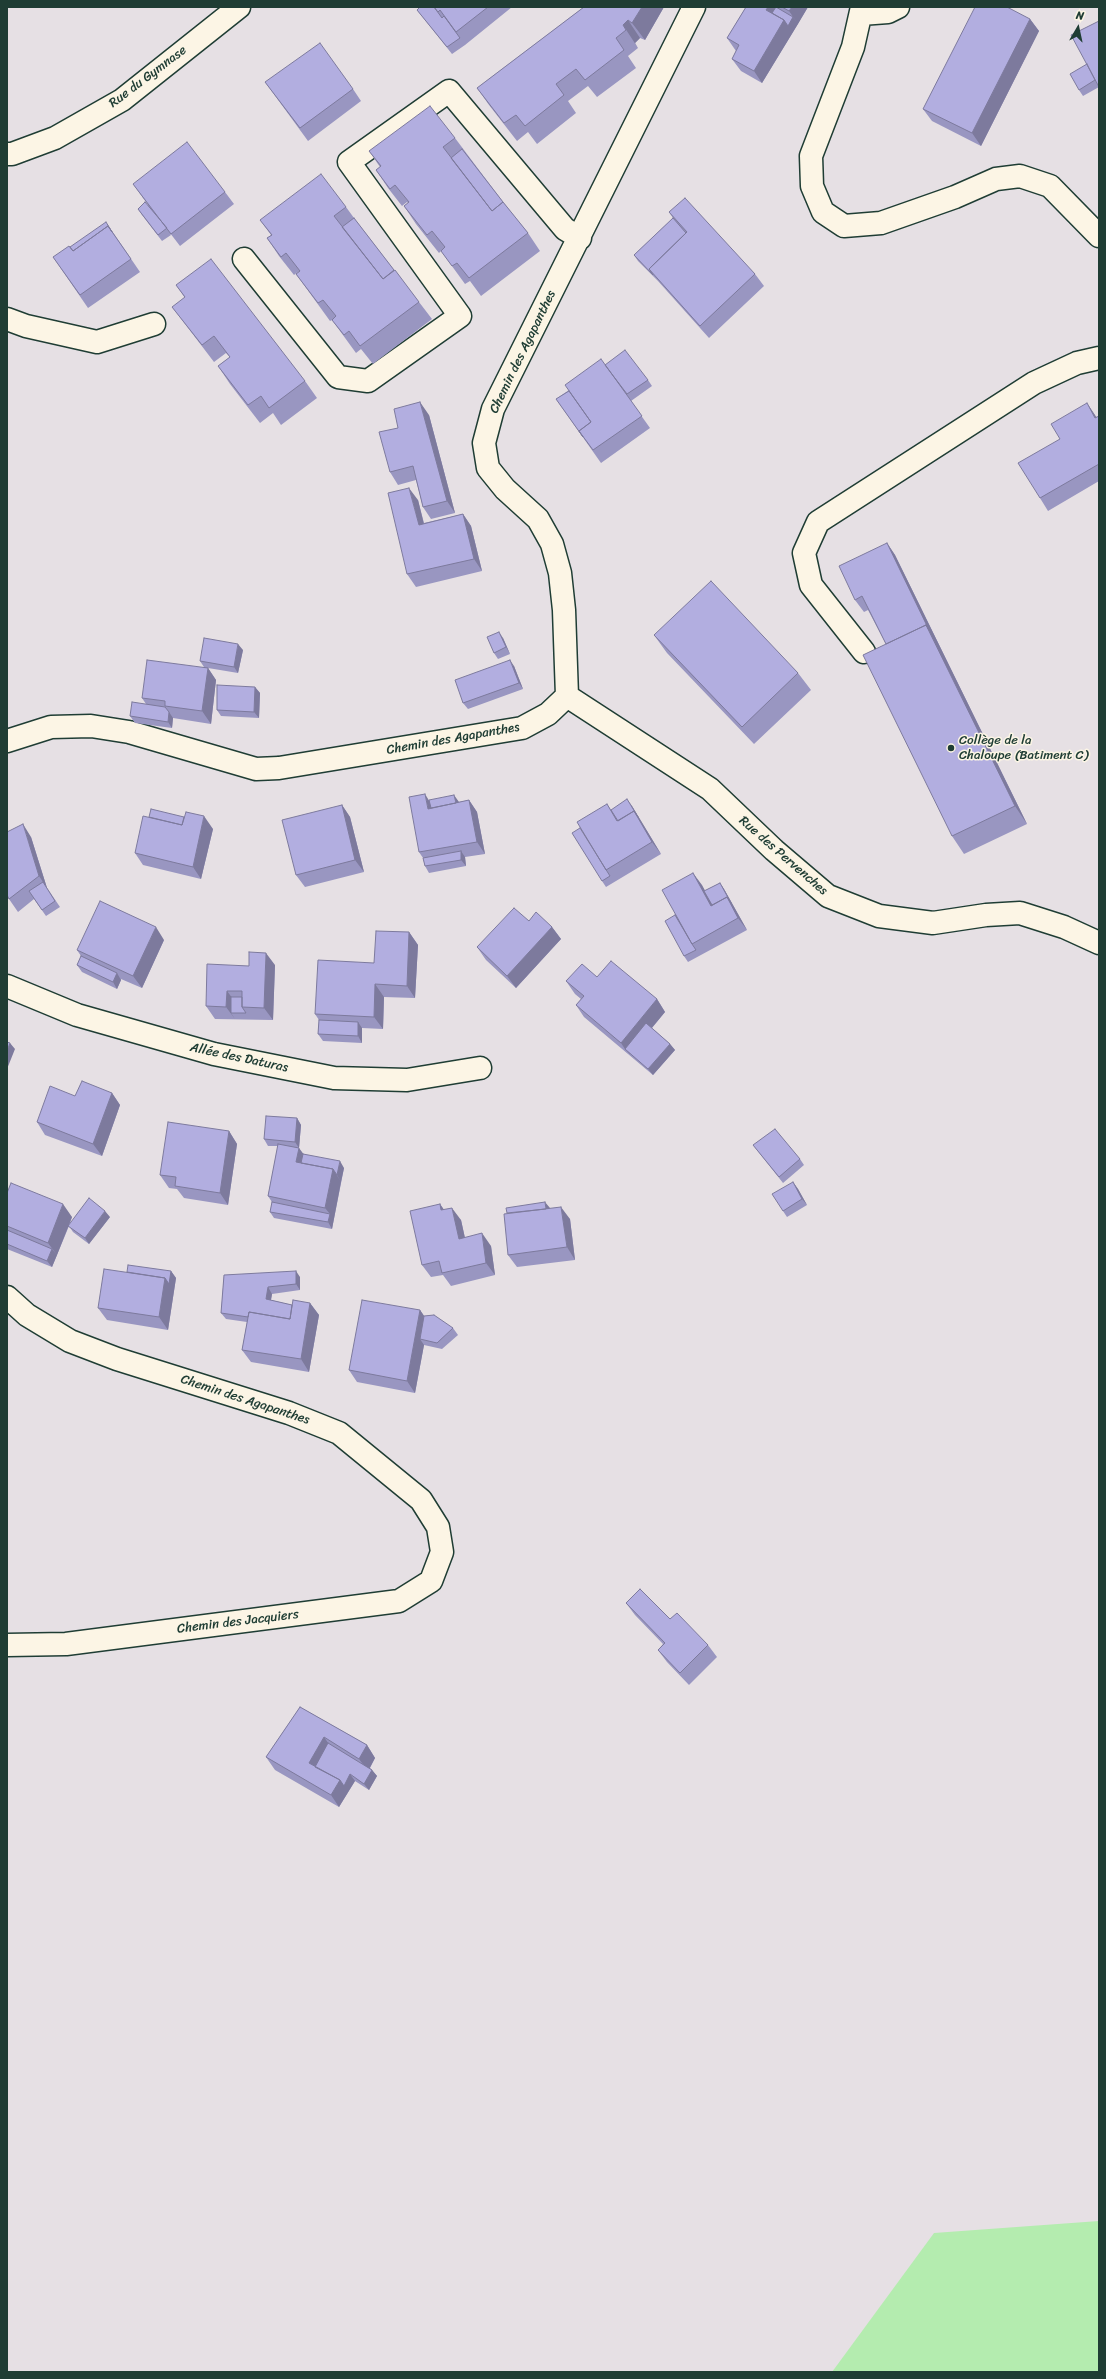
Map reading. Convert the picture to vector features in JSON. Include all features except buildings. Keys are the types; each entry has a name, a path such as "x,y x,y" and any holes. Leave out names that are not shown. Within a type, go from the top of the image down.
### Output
{"street":[{"name":"Rue du Gymnase","path":"7,154 12,154 55,138 122,100 239,7"},
{"name":"Chemin des Agapanthes","path":"7,741 51,727 91,726 129,732 256,769 279,768 522,728 548,714 568,696 564,610 560,573 552,544 538,519 504,489 488,468 484,443 493,409 580,238 694,7"},
{"path":"898,7 888,12 862,10 853,47 811,156 812,186 823,212 844,226 881,223 955,197 996,179 1020,176 1050,186 1099,236"},
{"path":"244,259 338,377 368,381 460,316 349,162 449,91 565,229 580,238"},
{"path":"7,318 26,326 97,342 154,324"},
{"path":"864,652 811,585 804,553 818,522 1034,383 1077,363 1099,358"},
{"name":"Rue des Pervenches","path":"568,696 710,789 774,850 828,896 879,916 933,923 986,915 1020,914 1064,927 1099,943"},
{"name":"Allée des Daturas","path":"7,986 92,1020 214,1054 334,1078 407,1080 480,1068"},
{"name":"Chemin des Agapanthes","path":"7,1297 27,1314 70,1341 117,1359 289,1413 339,1433 421,1500 438,1527 442,1552"},
{"name":"Chemin des Jacquiers","path":"7,1645 66,1644 399,1601 431,1581 442,1552"}],"green space":[{"path":"1099,2221 1099,2372 832,2372 934,2233"}],"place":[{"name":"Collège de la Chaloupe (Batiment C)","path":"951,748"}]}
